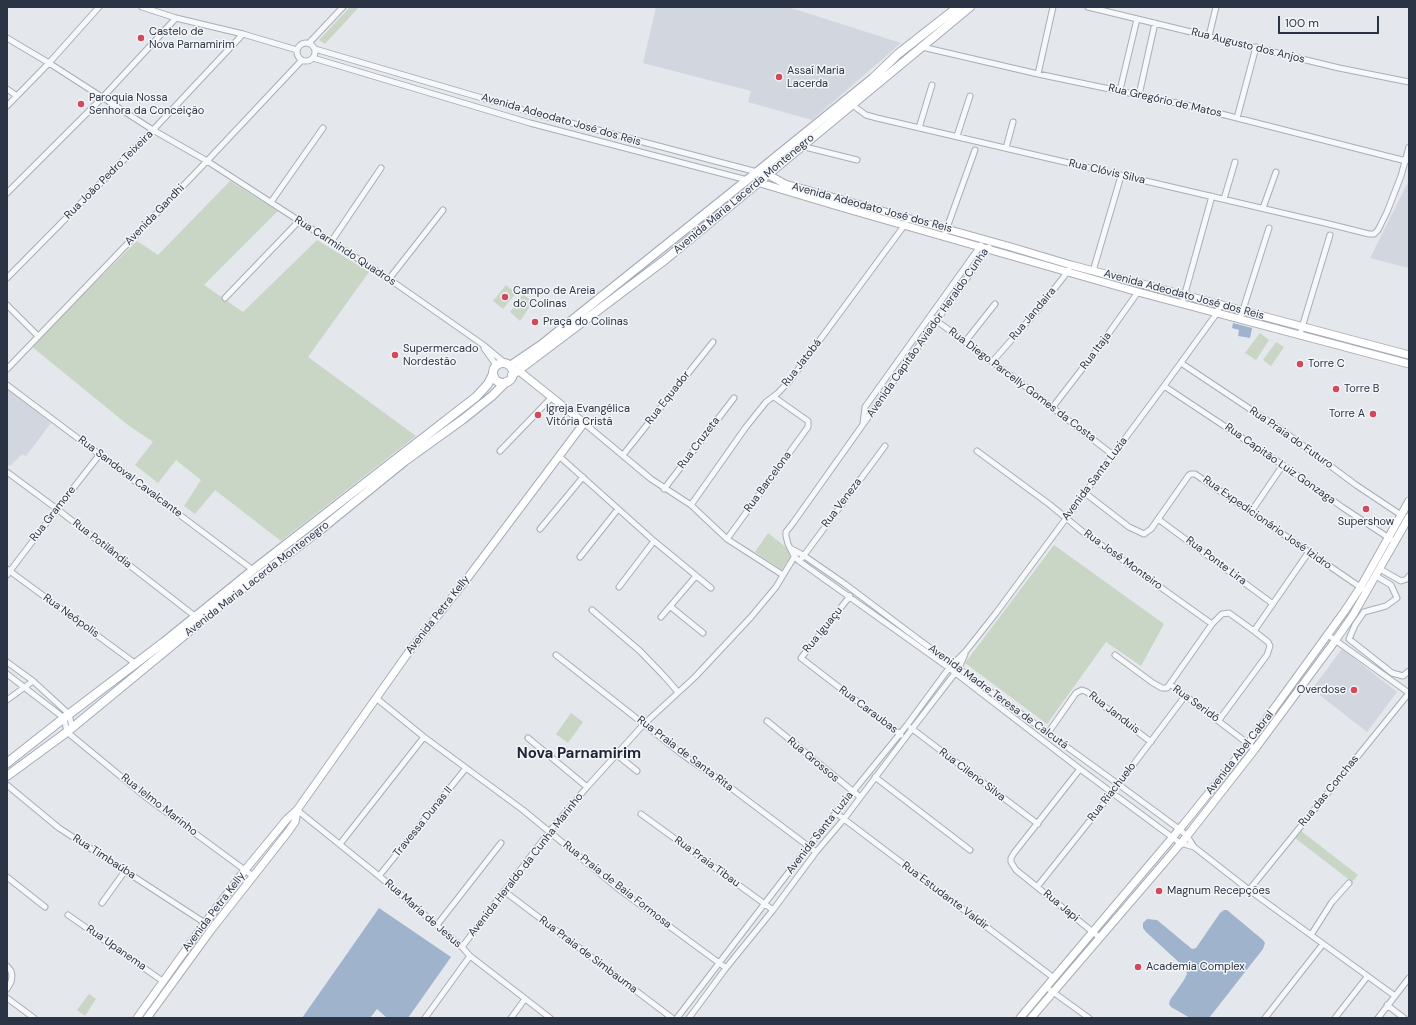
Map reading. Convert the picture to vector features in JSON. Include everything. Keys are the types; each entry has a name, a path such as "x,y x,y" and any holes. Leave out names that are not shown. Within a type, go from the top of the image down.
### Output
{"main road":[{"name":"Avenida Maria Lacerda Montenegro","path":"516,373 666,259 801,146 898,54 958,7"},
{"name":"Avenida Maria Lacerda Montenegro","path":"508,364 541,345 757,172 922,47 970,7"},
{"name":"Avenida Adeodato José dos Reis","path":"757,172 767,174 785,184 908,218 980,247 1070,269 1093,271 1409,355"},
{"name":"Avenida Adeodato José dos Reis","path":"757,182 905,226 985,239 1138,292 1409,364"},
{"path":"1373,354 1375,346"},
{"path":"516,373 510,380 502,383 498,381 493,374 493,370 501,363 508,364 513,371 516,373 551,398 584,423"},
{"name":"Avenida Maria Lacerda Montenegro","path":"7,763 66,716 136,664 253,570 476,397 488,384 493,374"},
{"name":"Avenida Maria Lacerda Montenegro","path":"7,776 70,730 239,592 320,530 405,461 468,415 492,396 506,382"},
{"name":"Avenida Petra Kelly","path":"137,1018 245,870 287,819 298,810 376,698 429,626 466,580 584,423"},
{"name":"Avenida Abel Cabral","path":"1031,1018 1054,978 1249,743 1328,635 1360,588 1409,501"},
{"name":"Avenida Abel Cabral","path":"1020,1018 1099,937 1187,836 1255,749 1335,641 1367,592 1409,517"},
{"path":"164,642 169,649"},
{"name":"Avenida Petra Kelly","path":"147,1018 211,930 288,832 295,822 298,810"}],"street":[{"path":"7,106 49,63 99,7"},
{"path":"142,7 176,18 243,34 297,50"},
{"path":"309,43 343,7"},
{"path":"1038,74 1053,7"},
{"name":"Rua Augusto dos Anjos","path":"1088,7 1112,10 1137,19 1339,68 1409,82"},
{"path":"1209,36 1216,7"},
{"path":"7,193 103,97 176,18"},
{"path":"1120,90 1137,19"},
{"path":"1139,95 1155,23"},
{"name":"Rua João Pedro Teixeira","path":"7,278 153,130 243,34"},
{"name":"Rua Carmindo Quadros","path":"7,38 271,202 389,279 508,364"},
{"path":"301,43 309,43 315,49 313,58 306,61 302,60 298,56 297,50 301,43"},
{"name":"Rua Gregório de Matos","path":"922,47 1038,74 1120,90 1406,161"},
{"path":"1237,118 1256,47"},
{"name":"Avenida Adeodato José dos Reis","path":"315,49 683,154 757,172"},
{"name":"Avenida Adeodato José dos Reis","path":"313,58 530,123 747,180"},
{"name":"Avenida Gandhi","path":"7,369 207,162 302,60"},
{"path":"919,128 932,85"},
{"path":"7,89 17,96"},
{"path":"957,136 970,96"},
{"path":"482,108 486,99"},
{"name":"Rua Clóvis Silva","path":"850,101 866,115 1369,234 1374,234 1378,230 1387,212 1406,161"},
{"path":"1006,148 1013,122"},
{"path":"271,202 323,128"},
{"path":"801,146 857,160"},
{"path":"1406,161 1409,147"},
{"path":"945,232 975,150"},
{"path":"681,162 683,154"},
{"path":"1224,199 1235,162"},
{"path":"332,242 381,168"},
{"path":"1263,208 1276,172"},
{"path":"1093,271 1121,176"},
{"path":"1182,304 1212,196"},
{"path":"389,279 443,210"},
{"name":"Rua Jatobá","path":"691,505 746,427 766,402 774,397 791,379 905,226 908,218"},
{"path":"225,298 299,221"},
{"path":"1240,319 1268,228"},
{"path":"1300,334 1330,235"},
{"name":"Avenida Capitão Aviador Heraldo Cunha","path":"862,425 865,407 985,239"},
{"name":"Avenida Capitão Aviador Heraldo Cunha","path":"794,556 786,536 788,529 993,242"},
{"name":"Rua Jandaira","path":"992,362 1037,311 1070,269"},
{"name":"Rua Itaja","path":"1052,408 1099,347 1138,292"},
{"path":"966,342 995,304"},
{"name":"Avenida Santa Luzia","path":"677,1018 808,847 907,725 949,668 966,651 1025,575 1181,363 1217,313 1221,304"},
{"path":"7,306 38,336"},
{"name":"Rua Diego Parcelly Gomes da Costa","path":"930,316 1113,455"},
{"name":"Rua Equador","path":"623,455 713,342"},
{"name":"Rua Carmindo Quadros","path":"482,344 496,366"},
{"name":"Rua Praia do Futuro","path":"1181,363 1286,433 1356,485 1401,515"},
{"name":"Rua Sandoval Cavalcante","path":"7,385 253,570"},
{"name":"Rua Capitão Luiz Gonzaga","path":"1164,386 1395,542"},
{"name":"Rua Barcelona","path":"727,539 809,425 808,421 774,397"},
{"path":"500,451 551,398"},
{"name":"Rua Cruzeta","path":"664,489 734,398"},
{"path":"584,423 664,489 676,494 691,505 727,539 783,576"},
{"name":"Rua Veneza","path":"799,561 885,446"},
{"name":"Rua José Monteiro","path":"977,451 1212,624"},
{"name":"Rua Gramore","path":"8,572 100,454"},
{"path":"559,456 654,541 711,588"},
{"path":"1251,512 1283,465"},
{"name":"Rua Potilândia","path":"7,472 196,617"},
{"name":"Rua Expedicionário José Izidro","path":"1085,493 1129,527 1140,534 1146,534 1189,475 1193,473 1211,483 1308,553 1367,592"},
{"path":"540,529 584,477"},
{"path":"580,557 618,509"},
{"name":"Rua Ponte Lira","path":"1158,519 1273,604"},
{"path":"619,587 654,541"},
{"path":"790,548 798,551"},
{"name":"Avenida Madre Teresa de Calcutá","path":"798,551 1179,829 1187,836 1194,847 1249,890 1311,935 1366,979 1394,997"},
{"name":"Avenida Heraldo da Cunha Marinho","path":"462,947 549,832 587,787 644,724 726,645 768,596 783,576 798,551"},
{"path":"1254,630 1308,553"},
{"name":"Avenida Madre Teresa de Calcutá","path":"794,556 955,672 1080,769 1180,843 1194,847"},
{"path":"1380,568 1401,581 1407,579 1409,576"},
{"name":"Rua Neópolis","path":"8,572 136,664"},
{"path":"661,618 696,576"},
{"path":"1376,576 1391,585 1397,598 1386,606 1364,612 1349,639 1392,673 1403,676 1409,671"},
{"name":"Rua Iguaçu","path":"830,682 801,658 854,591"},
{"path":"671,607 703,633"},
{"path":"592,610 640,651 678,692"},
{"path":"1170,684 1212,624 1222,614 1227,612 1254,630 1268,642 1270,646 1269,650 1262,662 1219,720"},
{"path":"1328,635 1409,692"},
{"name":"Avenida Santa Luzia","path":"689,1018 726,968 816,852 844,819 912,729 958,668 966,651"},
{"name":"Rua Praia de Santa Rita","path":"556,655 683,755 731,788 816,852"},
{"name":"Rua Seridó","path":"1115,655 1159,686 1167,688 1170,684 1255,749"},
{"path":"7,662 33,681 66,716 70,730"},
{"path":"7,674 66,716"},
{"path":"7,700 33,681"},
{"name":"Rua Caraubas","path":"830,682 905,738"},
{"name":"Rua Janduis","path":"1048,733 1076,693 1082,690 1087,692 1151,742"},
{"name":"Rua das Conchas","path":"1249,890 1409,692"},
{"name":"Rua Riachuelo","path":"1037,887 1112,793 1185,696"},
{"name":"Rua Praia de Baia Formosa","path":"376,698 424,737 505,796 620,890 726,968"},
{"name":"Rua Grossos","path":"767,721 860,797"},
{"name":"Rua Cileno Silva","path":"907,725 1038,824"},
{"name":"Rua Ielmo Marinho","path":"70,730 147,798 253,876"},
{"path":"340,844 424,737"},
{"path":"528,738 587,787"},
{"path":"616,754 636,771"},
{"name":"Travessa Dunas II","path":"379,876 466,768"},
{"path":"1038,824 1080,769"},
{"path":"875,777 970,850"},
{"path":"864,778 871,783"},
{"name":"Rua Timbaúba","path":"7,785 59,828 205,923"},
{"name":"Rua Maria de Jesus","path":"298,810 437,925 470,956 550,1018"},
{"name":"Rua Estudante Valdir","path":"836,813 1054,978"},
{"name":"Rua Praia Tibau","path":"641,814 772,910"},
{"name":"Rua Japi","path":"1038,824 1011,858 1013,866 1022,875 1099,937"},
{"path":"437,925 501,843"},
{"path":"102,903 125,871"},
{"path":"7,877 45,907"},
{"path":"1311,935 1332,902 1349,883"},
{"name":"Rua Praia de Simbauma","path":"504,891 672,1018"},
{"name":"Rua Upanema","path":"68,915 164,982"},
{"path":"1265,1018 1322,945"},
{"path":"425,1018 470,956"},
{"path":"7,966 11,971 12,976 12,982 7,989"},
{"path":"1378,1018 1409,978"},
{"path":"1335,1018 1366,979"},
{"path":"1049,989 1089,1018"},
{"path":"7,998 34,1018"},
{"path":"510,1018 525,999"},
{"path":"1388,1005 1404,1018"}],"shaded area":[{"name":"Assaí Maria Lacerda","path":"656,7 788,7 901,43 812,120 748,102 751,91 643,63"},
{"path":"1409,180 1409,268 1370,258"},
{"path":"7,388 51,423 26,456 22,454 10,466 7,464"},
{"name":"Overdose","path":"1342,649 1397,692 1367,732 1312,689"}],"green space":[{"path":"350,7 359,7 325,44 319,40"},
{"path":"230,181 278,211 204,285 243,312 317,240 369,272 308,357 416,436 281,541 215,490 195,514 184,506 201,480 176,460 158,483 135,465 153,442 128,425 31,346 137,241 158,255"},
{"name":"Campo de Areia do Colinas","path":"506,285 516,293 503,309 493,301"},
{"path":"523,294 533,302 520,321 510,312"},
{"path":"1260,333 1269,340 1256,360 1245,353"},
{"path":"1276,342 1284,347 1271,366 1263,360"},
{"path":"768,533 793,553 782,570 755,552"},
{"path":"1054,545 1164,624 1141,666 1106,642 1047,724 965,663"},
{"path":"571,713 583,722 568,743 556,734"},
{"path":"1301,831 1358,875 1352,882 1295,838"},
{"path":"89,994 96,999 85,1016 77,1010"}],"water":[{"path":"1233,323 1252,328 1250,338 1238,336 1239,330 1232,328"},
{"path":"379,908 451,957 408,1018 387,1018 377,1009 370,1018 302,1018"},
{"path":"1227,910 1265,943 1263,949 1209,1018 1190,1018 1171,1007 1169,1004 1170,1000 1187,974 1186,970 1146,932 1143,928 1143,923 1147,919 1157,920 1192,949 1196,948 1220,913"}],"place":[{"name":"Castelo de Nova Parnamirim","path":"141,38"},
{"name":"Assaí Maria Lacerda","path":"779,77"},
{"name":"Paroquia Nossa Senhora da Conceição","path":"81,104"},
{"name":"Campo de Areia do Colinas","path":"505,297"},
{"name":"Praça do Colinas","path":"535,322"},
{"name":"Supermercado Nordestão","path":"395,355"},
{"name":"Torre C","path":"1300,364"},
{"name":"Torre B","path":"1336,389"},
{"name":"Torre A","path":"1373,414"},
{"name":"Igreja Evangélica Vitória Cristã","path":"538,415"},
{"name":"Supershow","path":"1366,509"},
{"name":"Overdose","path":"1354,690"},
{"name":"Magnum Recepções","path":"1159,891"},
{"name":"Academia Complex","path":"1138,967"}],"district":[{"name":"Nova Parnamirim","path":"579,754"}]}
